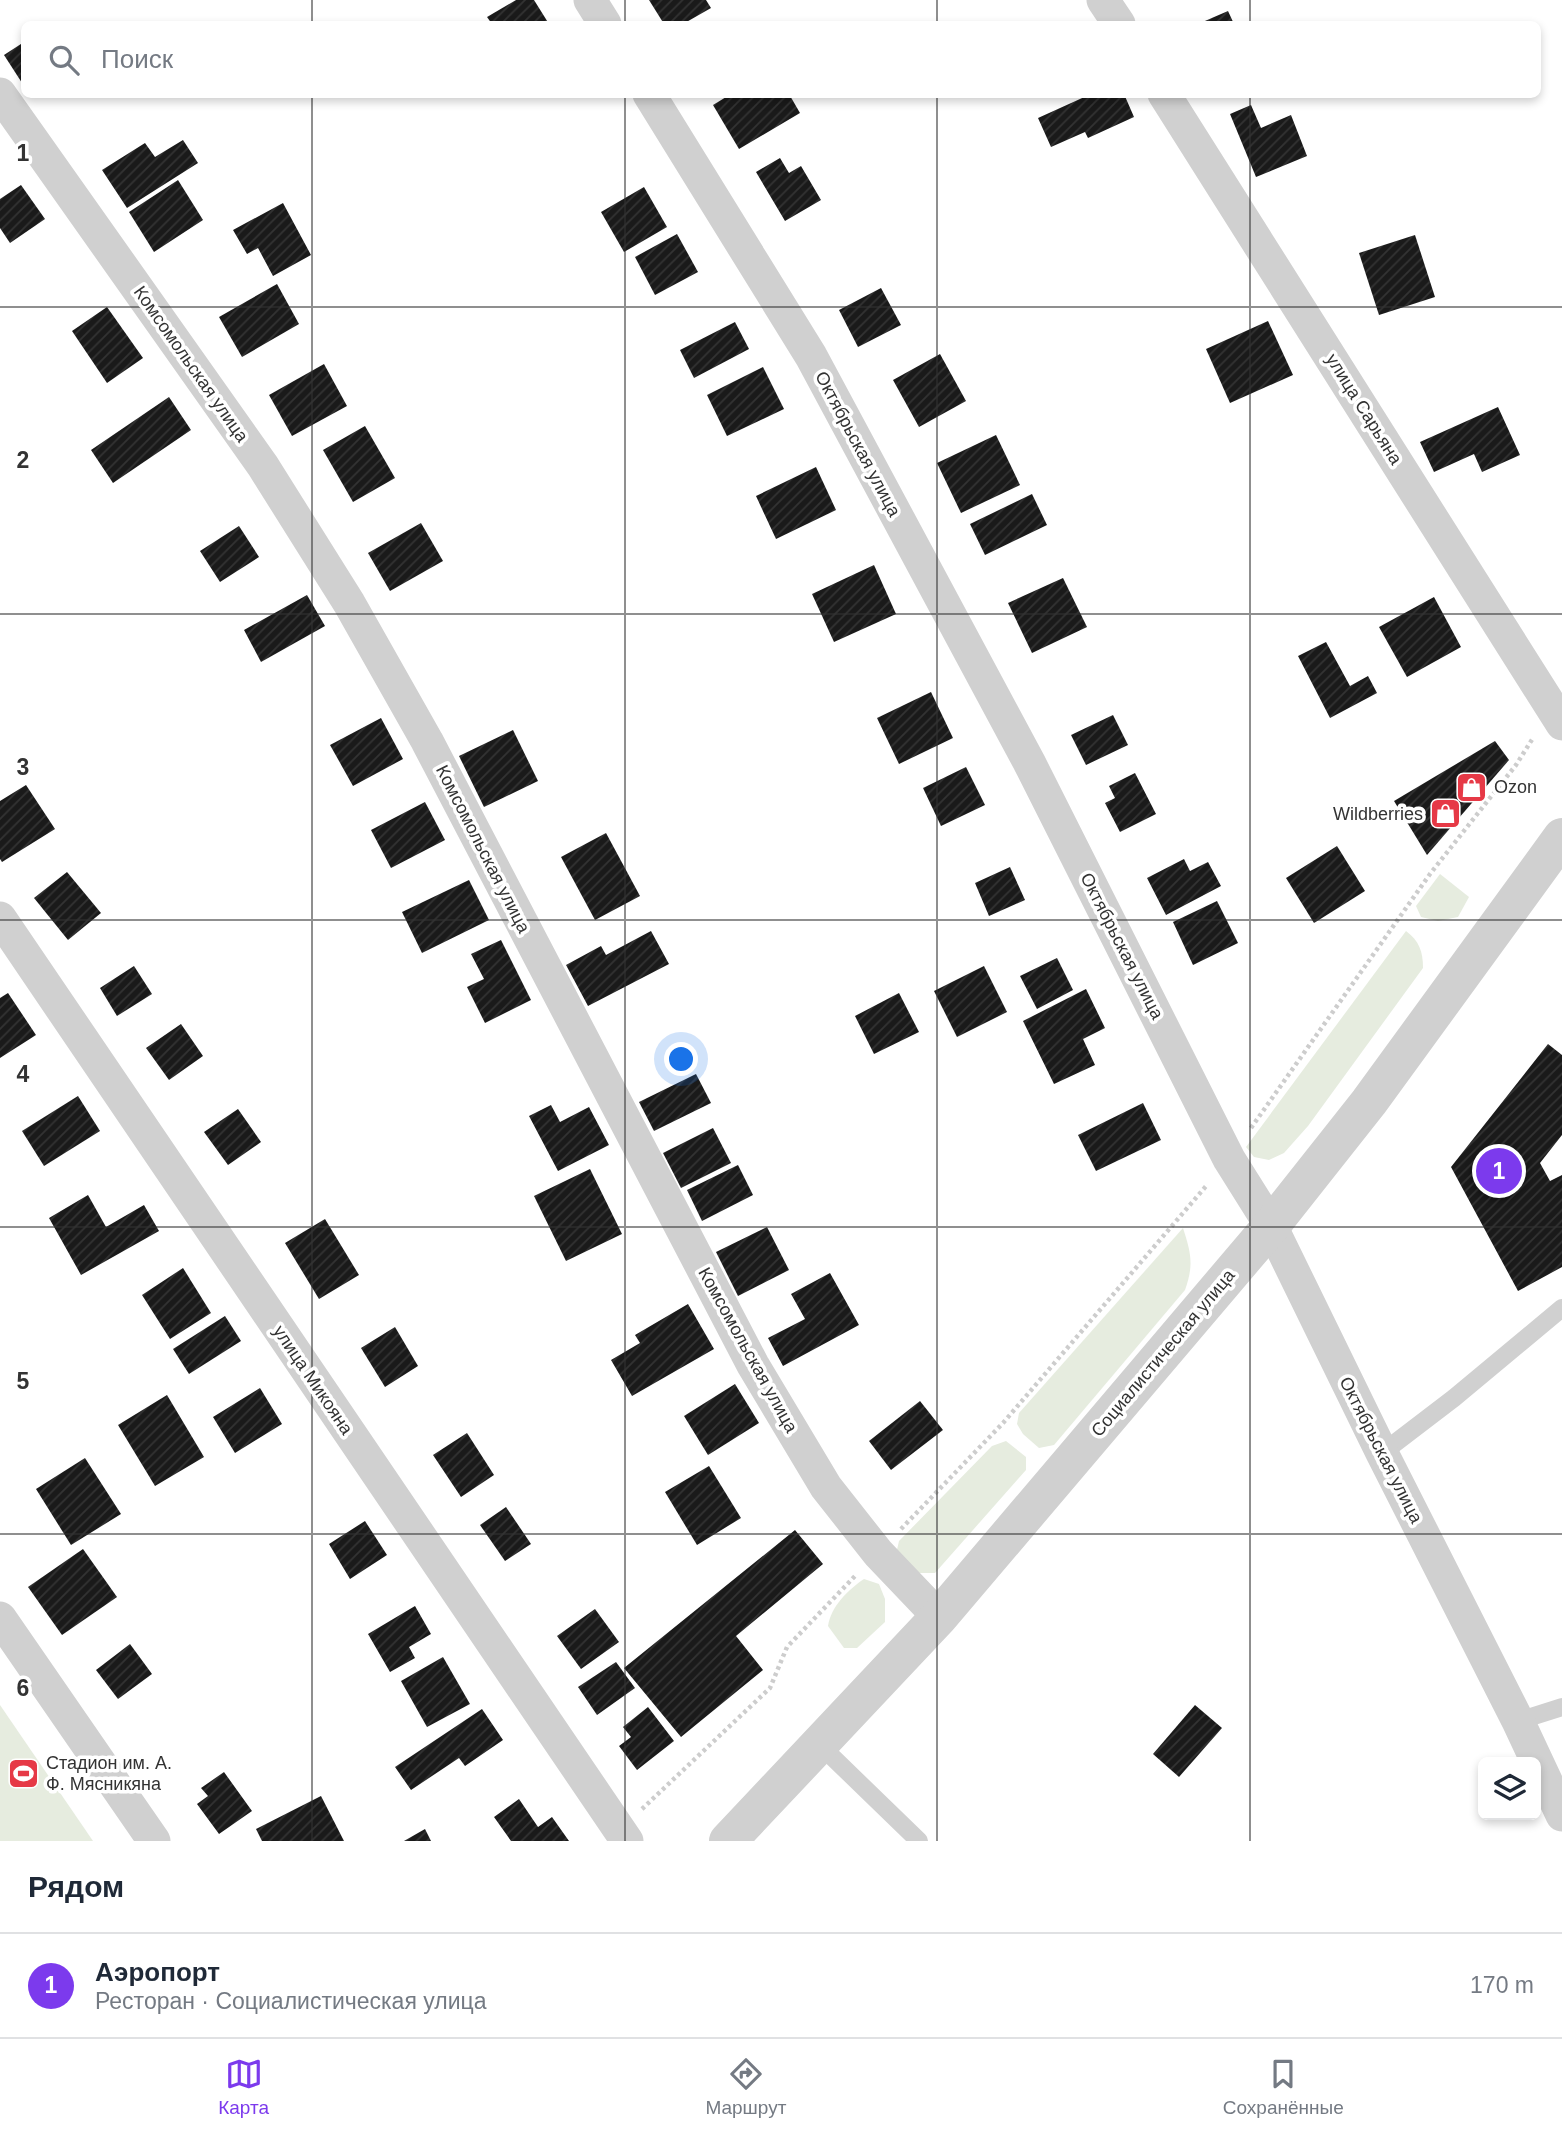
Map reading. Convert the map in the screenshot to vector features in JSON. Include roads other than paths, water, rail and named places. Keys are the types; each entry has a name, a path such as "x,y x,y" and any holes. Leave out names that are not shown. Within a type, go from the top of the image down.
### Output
{"street":[{"path":"590,0 603,21"},
{"path":"1103,0 1117,21"},
{"name":"Комсомольская улица","path":"0,94 263,466 349,603 427,741 753,1365 826,1487 878,1553 939,1617"},
{"name":"Октябрьская улица","path":"651,98 811,356 1029,762 1229,1159 1270,1226 1518,1721 1562,1815"},
{"name":"улица Сарьяна","path":"1167,98 1557,716"},
{"name":"Социалистическая улица","path":"728,1841 939,1617 1270,1226 1369,1102 1562,837"},
{"name":"улица Микояна","path":"0,918 623,1836"},
{"path":"0,1618 153,1841"}],"lane":[{"path":"1382,1453 1454,1398 1562,1308"},
{"path":"1518,1721 1562,1707"},
{"path":"820,1745 919,1841"}],"place":[{"name":"Ozon","path":"1471,787"},
{"name":"Wildberries","path":"1446,814"},
{"name":"Аэропорт","path":"1499,1171"},
{"name":"Стадион им. А. Ф. Мясникяна","path":"23,1773"}]}
